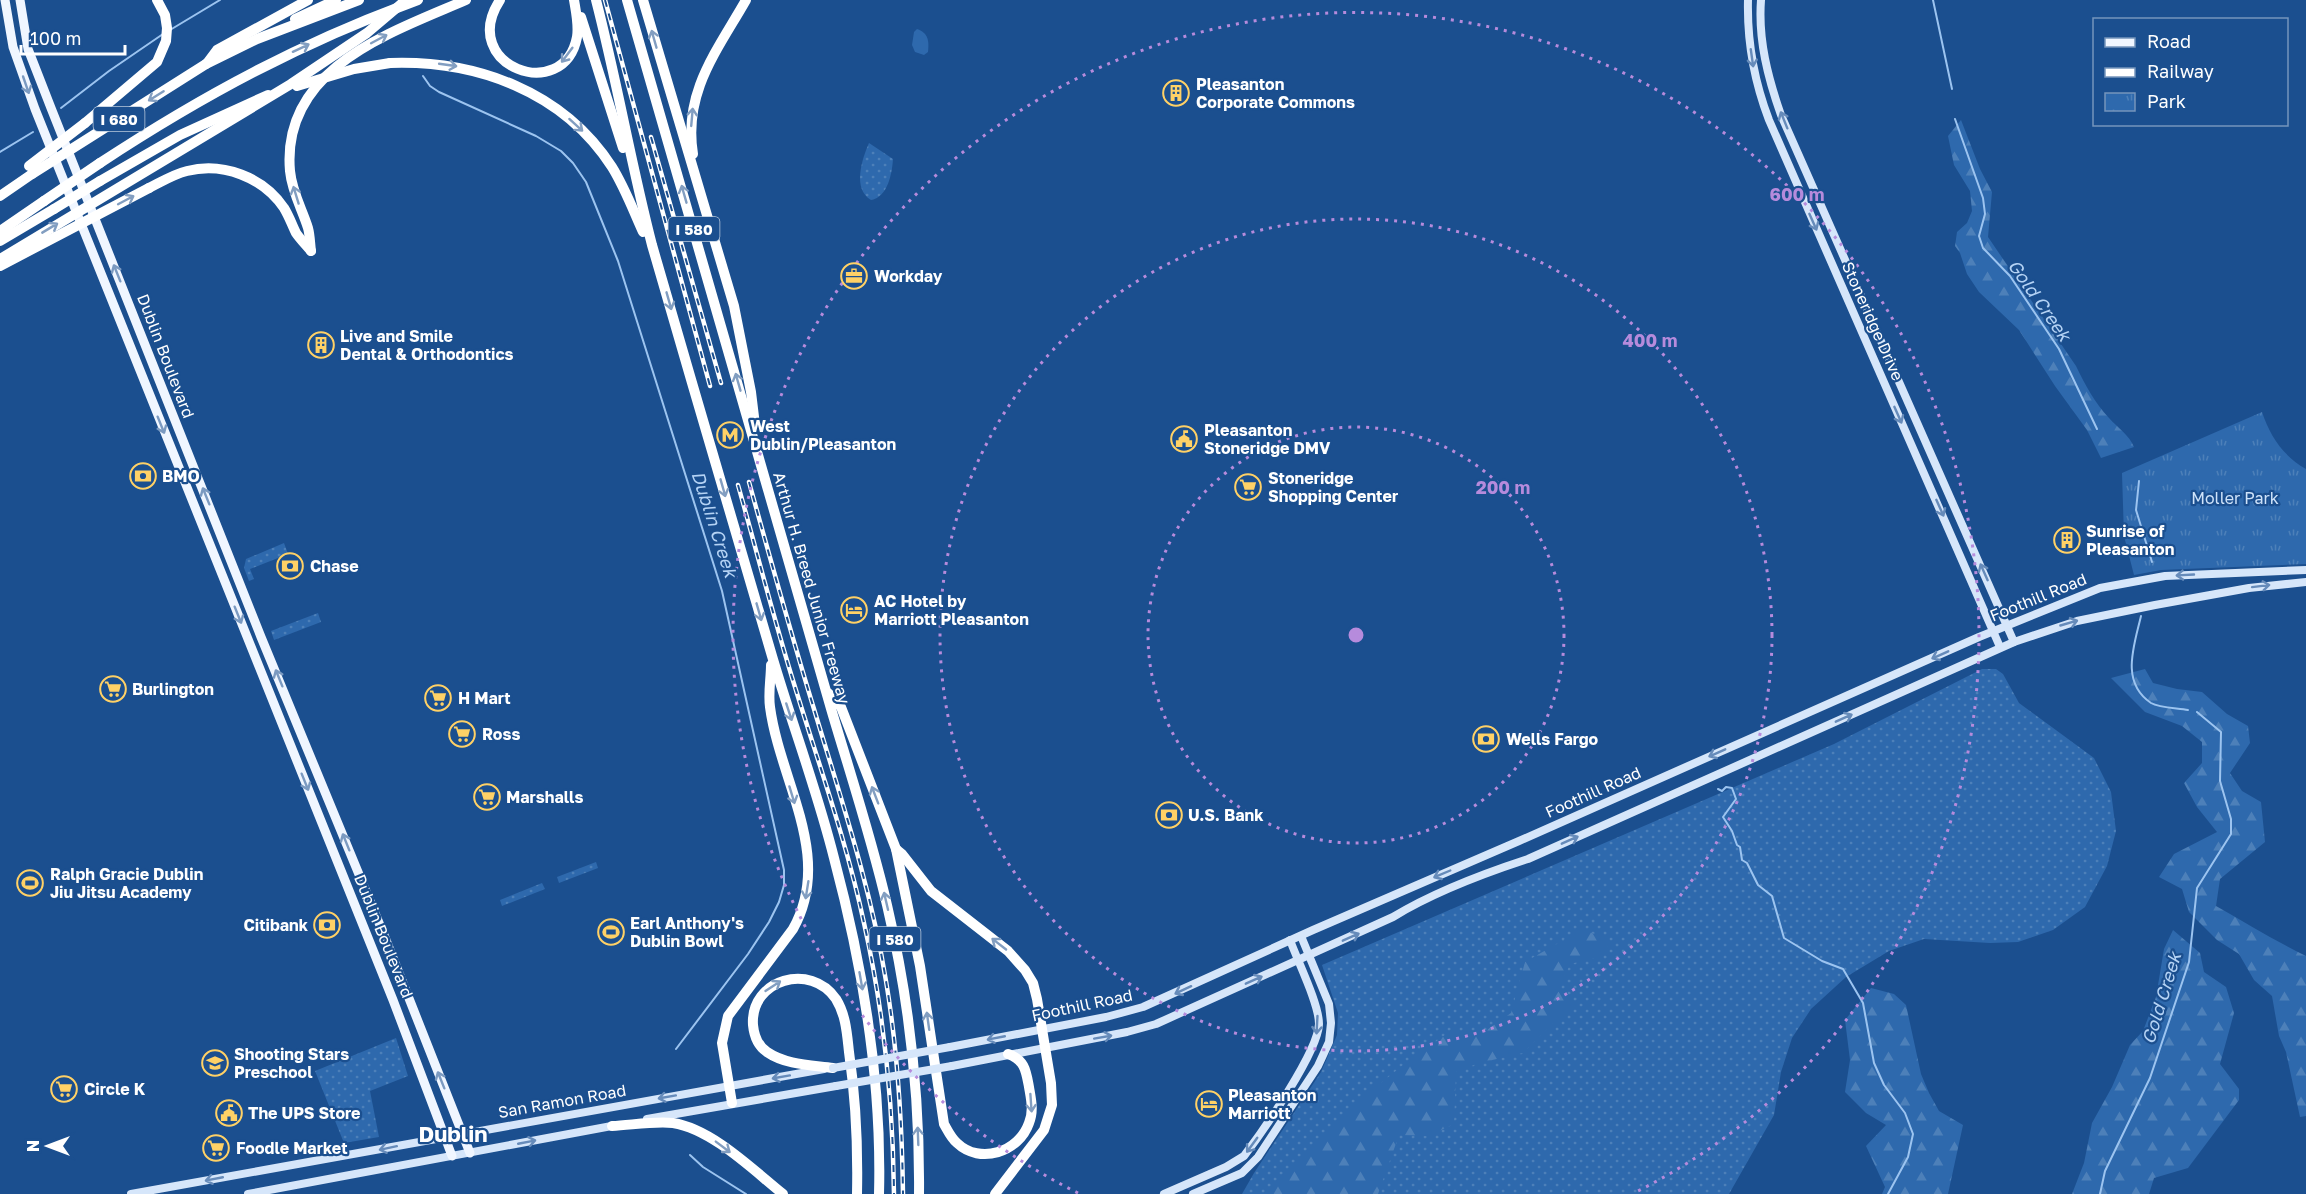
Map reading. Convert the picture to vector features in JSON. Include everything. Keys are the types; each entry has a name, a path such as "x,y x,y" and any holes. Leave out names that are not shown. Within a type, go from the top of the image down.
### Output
{"highway":[{"path":"29,172 157,62 166,41 165,15 157,0"},
{"path":"206,64 217,50 308,0"},
{"path":"257,39 336,0"},
{"name":"I 680","path":"0,196 29,172 206,64 257,39 359,0"},
{"path":"0,259 291,84 367,33 406,0"},
{"name":"I 680","path":"0,231 154,127 236,79 329,35 418,0"},
{"path":"0,267 149,188 185,171 203,168 240,173 272,193 285,209 297,235 311,251 308,229 294,194 289,154 299,112 310,94 322,78 339,64 376,40 466,0"},
{"path":"500,0 490,24 490,36 495,50 512,68 537,73 559,66 574,47 578,24 575,0"},
{"path":"575,0 637,186"},
{"name":"I 580","path":"596,0 652,245 772,656 834,858 863,990 874,1085 879,1194"},
{"name":"Arthur H. Breed Junior Freeway","path":"627,0 876,860 903,981 915,1085 919,1194"},
{"path":"642,0 734,306 751,392 759,458"},
{"path":"695,175 691,134 694,98 746,0"},
{"path":"0,241 180,135 268,94 354,69 390,63 428,63 466,68 504,80 545,101 584,132 610,164 624,186 642,231 652,245"},
{"path":"732,1103 722,1043 728,1016 793,929 800,916 809,885 810,868 804,835 784,767 770,705 772,656"},
{"path":"827,692 841,707 896,849 920,966 944,1124 957,1144 967,1150 989,1155 1009,1149 1025,1133 1030,1122 1031,1098 1024,1064 1017,1057 1008,1054"},
{"path":"896,849 931,891 1008,951 1025,969 1033,983 1046,1047 1052,1105 1044,1130 995,1194"},
{"path":"833,1068 784,1060 766,1052 758,1043 754,1032 755,1007 768,988 789,978 810,979 828,990 842,1011 855,1106 857,1194"},
{"path":"612,1126 664,1123 689,1127 710,1137 783,1194"}],"main road":[{"name":"Dublin Boulevard","path":"5,0 13,47 45,135 393,1000 453,1156"},
{"name":"Dublin Boulevard","path":"20,0 28,49 51,108 470,1153"},
{"name":"Stoneridge Drive","path":"1748,0 1752,64 1758,92 2000,647"},
{"name":"Stoneridge Drive","path":"1761,0 1765,63 1781,115 2014,642"},
{"name":"Foothill Road","path":"892,1057 1117,1015 1143,1007 1290,940 1994,631 2100,588 2165,576 2306,570"},
{"name":"Foothill Road","path":"894,1076 1149,1026 1309,956 1393,917 1411,906 1493,871 1528,859 2014,642 2077,621 2157,604 2249,588 2306,582"},
{"path":"276,711 288,722 296,719"},
{"path":"284,728 304,740"},
{"path":"1193,1194 1242,1173 1258,1157 1318,1066 1329,1042 1330,1012 1301,936"},
{"path":"1164,1194 1226,1167 1244,1156 1314,1046 1319,1024 1316,1006 1290,940"},
{"name":"San Ramon Road","path":"131,1194 892,1057"},
{"name":"San Ramon Road","path":"248,1194 732,1103 894,1076"}],"green space":[{"path":"917,29 927,38 928,52 924,55 915,52 912,45 914,32"},
{"path":"1961,120 1980,169 1992,192 1988,237 2076,366 2095,400 2134,447 2101,458 2087,430 2019,330 1979,292 1967,274 1960,253 1955,246 1957,232 1967,223 1972,211 1970,191 1954,165 1948,136"},
{"path":"869,143 893,159 885,189 877,198 871,200 865,195 860,181 860,173"},
{"name":"Moller Park","path":"2262,412 2278,445 2306,469 2306,564 2161,570 2134,575 2124,536 2122,473"},
{"path":"284,543 288,554 250,569 254,579 249,581 244,568 246,559"},
{"path":"318,613 321,622 274,640 271,631"},
{"path":"1982,669 1996,669 2003,674 2019,703 2094,758 2111,792 2116,831 2107,866 2085,907 2053,930 2018,942 1990,943 1924,939 1889,951 1846,977 1811,1009 1792,1038 1781,1072 1774,1115 1729,1194 1242,1194 1321,1072 1337,1035 1338,1013 1322,965 1834,744"},
{"path":"2145,669 2153,683 2202,692 2227,714 2248,726 2250,743 2230,773 2242,791 2261,802 2265,842 2220,879 2216,906 2306,956 2306,1116 2300,1117 2286,1052 2279,1036 2272,996 2254,980 2239,954 2217,940 2189,912 2182,889 2159,877 2174,854 2217,832 2197,807 2184,783 2202,763 2202,742 2182,726 2145,712 2111,678"},
{"path":"596,862 598,868 559,883 557,877"},
{"path":"542,883 545,889 502,906 500,900"},
{"path":"1583,929 1612,942 1595,958 1570,964 1558,991 1572,1005 1523,1053 1479,1063 1456,1072 1454,1124 1428,1136 1399,1135 1378,1194 1271,1194 1272,1185 1307,1156 1376,1087 1408,1061 1451,1031 1484,1032 1511,1013 1525,962"},
{"path":"2173,930 2200,953 2204,972 2226,987 2234,1013 2220,1064 2239,1089 2239,1100 2188,1168 2154,1178 2149,1194 2072,1194 2084,1163 2092,1123 2112,1087 2130,1045 2143,1031 2156,997 2164,949"},
{"path":"1871,988 1894,994 1906,1005 1921,1074 1929,1093 1939,1111 1963,1125 1948,1194 1882,1194 1885,1187 1866,1146 1886,1125 1866,1113 1845,1092 1850,1060 1845,1020"},
{"path":"396,1038 408,1076 370,1091 379,1137 344,1143 315,1071"}],"waterway":[{"path":"170,30 220,0"},
{"name":"Gold Creek","path":"1933,0 1952,89"},
{"path":"61,108 163,34"},
{"name":"Dublin Creek","path":"423,76 430,86 439,92 536,136 561,151 573,163 586,182 618,261 722,591 784,870 784,885 769,922 748,954 676,1049"},
{"name":"Gold Creek","path":"1955,119 1983,198 1985,214 1979,236 1983,248 2010,276 2059,349 2097,429"},
{"path":"0,152 33,132"},
{"name":"Gold Creek","path":"2139,481 2136,510 2152,562"},
{"name":"Gold Creek","path":"2141,616 2133,651 2132,674 2135,685 2141,694 2155,705 2188,710"},
{"name":"Gold Creek","path":"2100,1194 2105,1171 2150,1078 2189,962 2197,888 2231,834 2231,819 2220,781 2221,732 2197,712"},
{"path":"1718,789 1722,791 1726,787 1732,788 1736,799 1723,817 1740,847 1742,860 1747,863 1758,885 1772,896 1784,938 1822,961 1843,969 1863,1003 1874,1063 1884,1085 1905,1113 1913,1134 1908,1157 1888,1194"},
{"name":"Dublin Creek","path":"690,1155 703,1167 746,1194"}],"railway":[{"path":"605,0 710,386"},
{"path":"651,137 721,383"},
{"path":"749,482 854,844 880,946 896,1061 903,1194"},
{"path":"738,485 787,662 841,834 864,923 877,990 886,1058 892,1126 894,1194"}],"place":[{"name":"Pleasanton Corporate Commons","path":"1176,93"},
{"name":"Workday","path":"854,276"},
{"name":"Live and Smile Dental & Orthodontics","path":"321,345"},
{"name":"West Dublin/Pleasanton","path":"730,435"},
{"name":"Pleasanton Stoneridge DMV","path":"1184,439"},
{"name":"BMO","path":"143,476"},
{"name":"Stoneridge Shopping Center","path":"1248,487"},
{"name":"Sunrise of Pleasanton","path":"2067,540"},
{"name":"Chase","path":"290,566"},
{"name":"AC Hotel by Marriott Pleasanton","path":"854,610"},
{"name":"Burlington","path":"113,689"},
{"name":"H Mart","path":"438,698"},
{"name":"Ross","path":"462,734"},
{"name":"Wells Fargo","path":"1486,739"},
{"name":"Marshalls","path":"487,797"},
{"name":"U.S. Bank","path":"1169,815"},
{"name":"Ralph Gracie Dublin Jiu Jitsu Academy","path":"30,883"},
{"name":"Citibank","path":"327,925"},
{"name":"Earl Anthony's Dublin Bowl","path":"611,932"},
{"name":"Shooting Stars Preschool","path":"215,1063"},
{"name":"Circle K","path":"64,1089"},
{"name":"Pleasanton Marriott","path":"1209,1104"},
{"name":"The UPS Store","path":"229,1113"},
{"name":"Foodle Market","path":"216,1148"}],"district":[{"name":"Dublin","path":"453,1133"}]}
